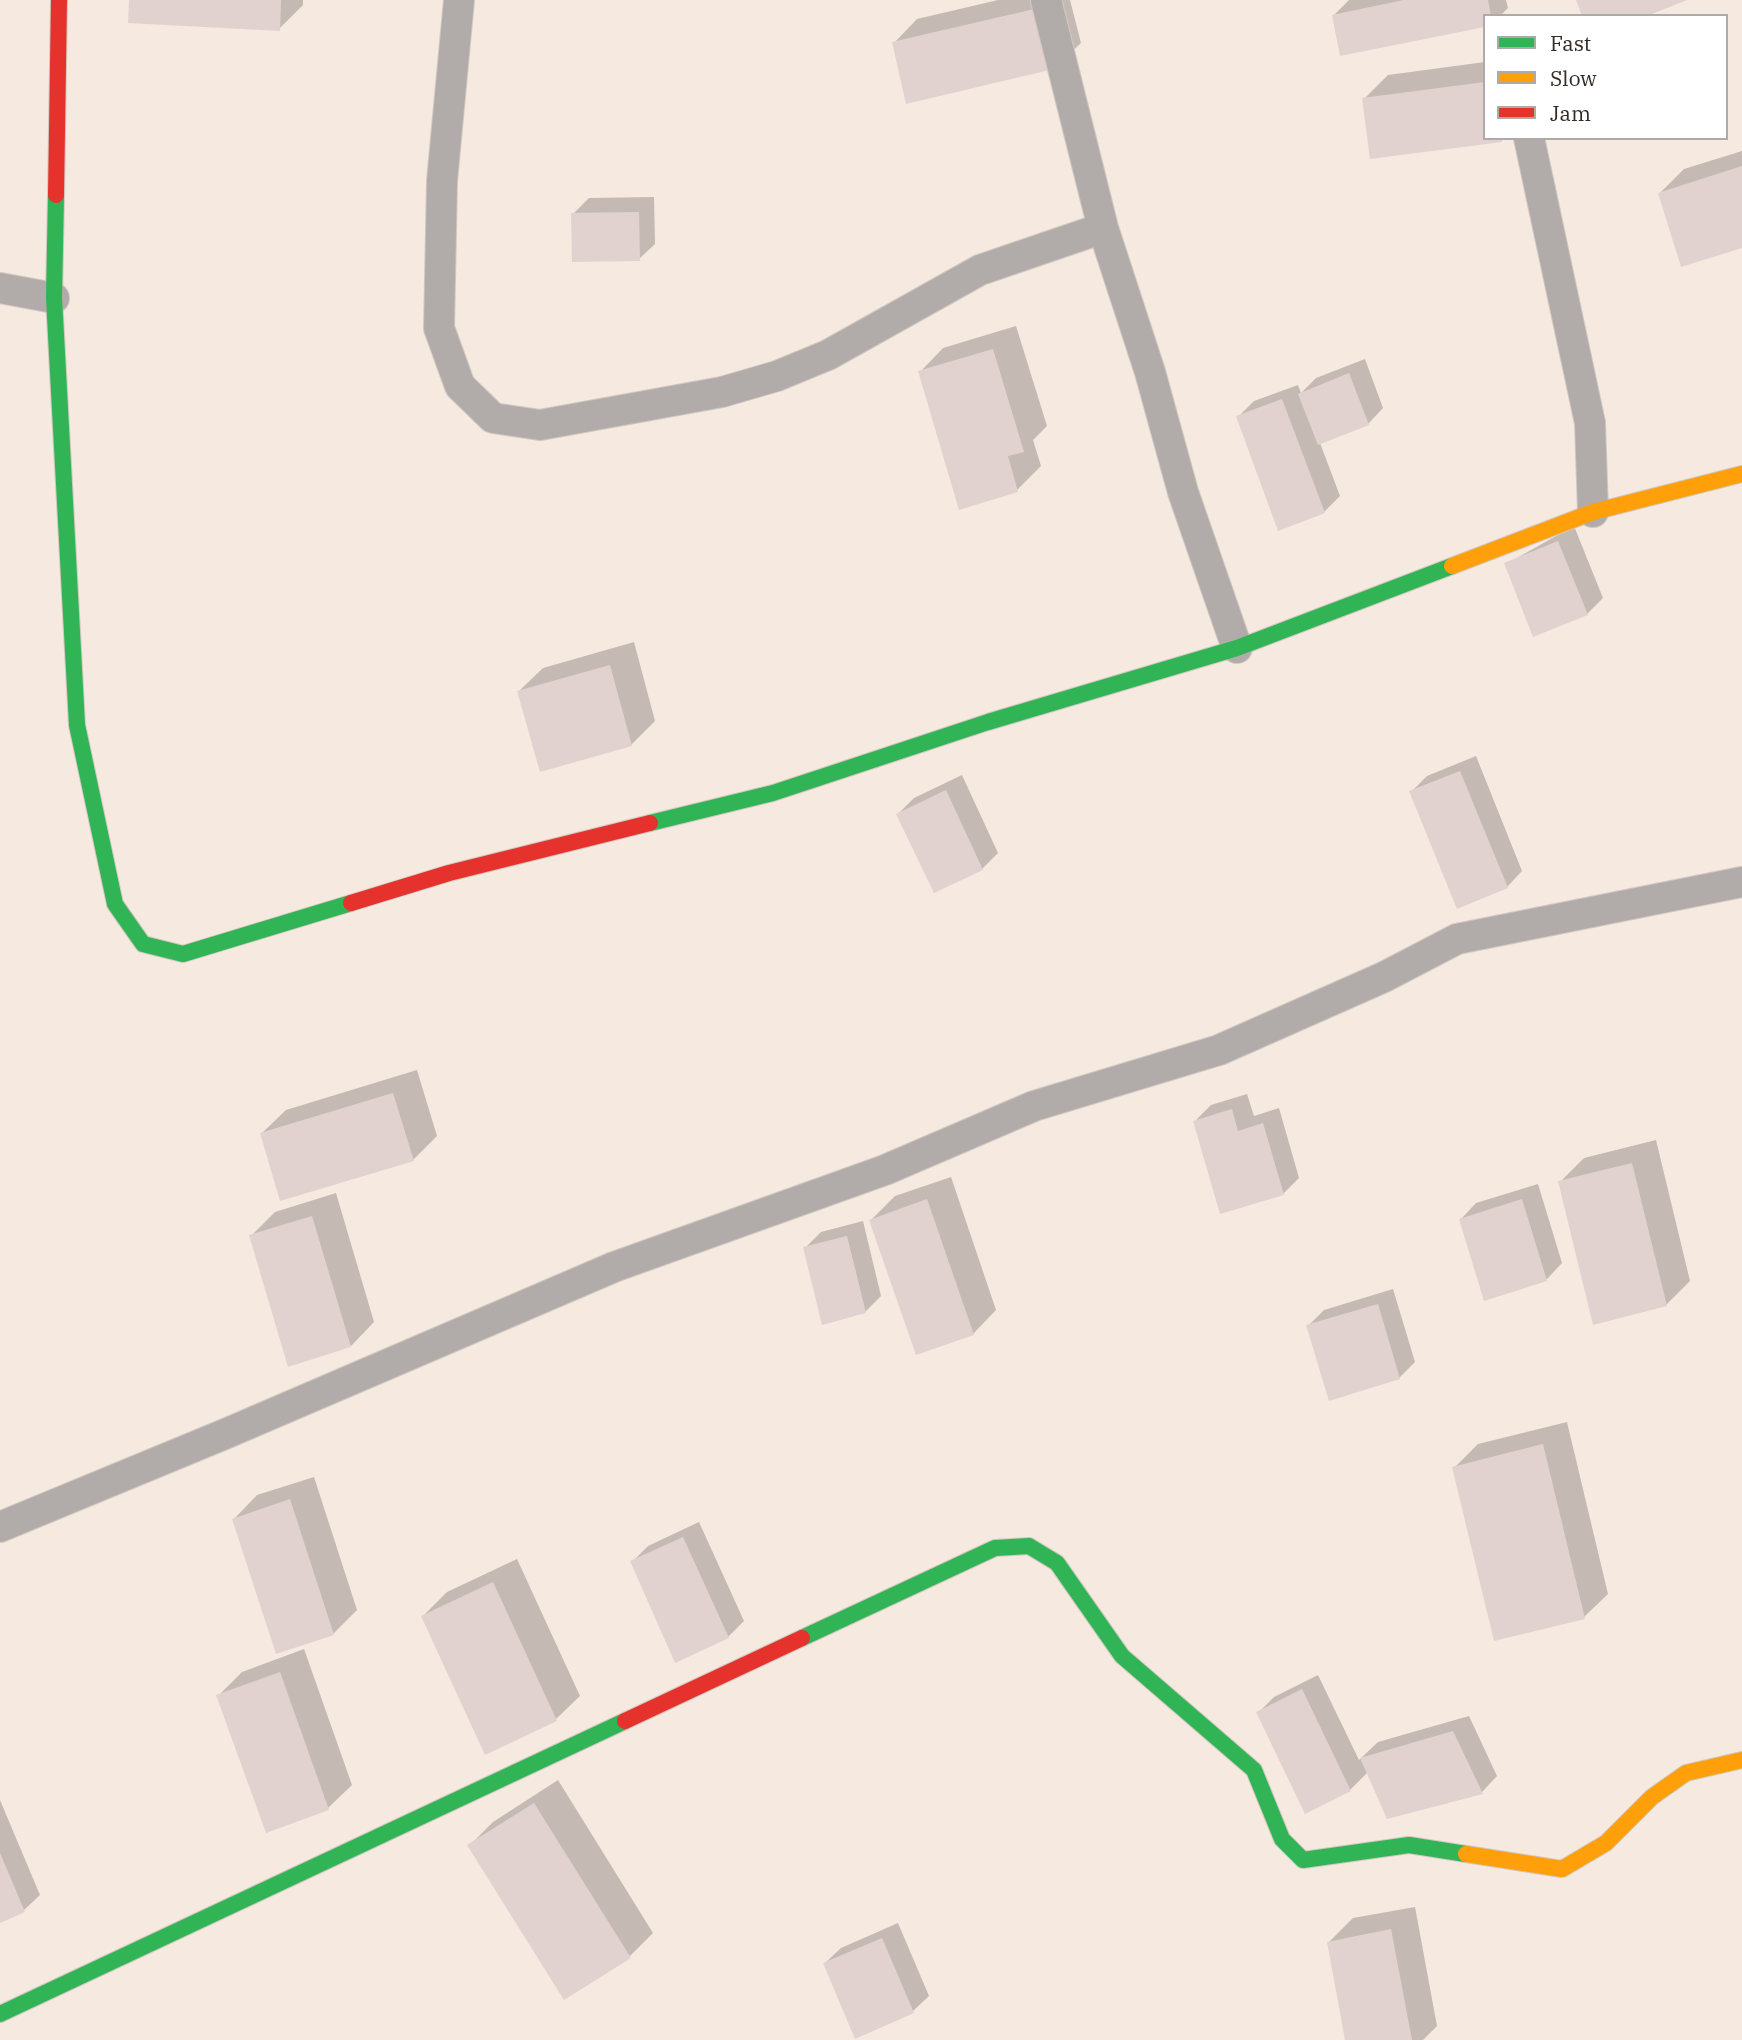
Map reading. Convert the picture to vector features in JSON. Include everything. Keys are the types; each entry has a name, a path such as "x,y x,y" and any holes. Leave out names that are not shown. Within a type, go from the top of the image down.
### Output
{"street":[{"path":"59,0 54,298 77,724 116,904 143,944 183,954 449,873 773,793 988,722 1093,693 1237,648 1593,512 1742,474"},
{"path":"459,0 442,181 439,328 460,387 493,418 540,425 722,392 777,376 828,355 980,270 1103,228"},
{"path":"1046,0 1103,228 1150,372 1183,492 1237,648"},
{"path":"1529,140 1590,423 1593,512"},
{"path":"0,288 54,298"},
{"path":"0,1527 614,1267 885,1170 1034,1106 1219,1050 1384,977 1457,939 1742,883"},
{"path":"0,2014 995,1548 1029,1546 1057,1563 1122,1656 1254,1770 1282,1839 1303,1860 1409,1845 1562,1869 1606,1843 1652,1797 1686,1773 1742,1760"}],"building":[{"path":"129,0 281,0 280,31 128,23"},
{"path":"1404,0 1488,0 1491,14 1483,14 1483,27 1340,56 1332,15"},
{"path":"1576,0 1687,0 1652,14 1581,14"},
{"path":"1043,7 1058,68 906,104 892,42"},
{"path":"1483,82 1483,140 1502,142 1370,159 1362,98"},
{"path":"1742,166 1742,248 1681,267 1658,193"},
{"path":"639,212 640,261 572,262 571,213"},
{"path":"993,349 1024,452 1008,456 1018,492 959,510 918,371"},
{"path":"1349,373 1369,425 1318,445 1298,394"},
{"path":"1282,399 1325,513 1278,531 1236,416"},
{"path":"1558,541 1588,615 1533,637 1504,563"},
{"path":"610,665 632,746 540,772 517,691"},
{"path":"1460,771 1508,888 1457,909 1409,791"},
{"path":"946,790 983,870 934,893 896,814"},
{"path":"393,1093 414,1161 280,1201 260,1133"},
{"path":"1232,1109 1238,1131 1263,1123 1284,1195 1220,1214 1193,1121"},
{"path":"1632,1163 1667,1306 1593,1325 1558,1181"},
{"path":"927,1199 974,1335 916,1355 869,1220"},
{"path":"1522,1199 1547,1281 1484,1301 1459,1219"},
{"path":"312,1216 351,1347 288,1367 249,1235"},
{"path":"847,1236 866,1313 822,1325 803,1247"},
{"path":"1378,1304 1400,1379 1329,1401 1306,1325"},
{"path":"1543,1444 1585,1619 1494,1641 1452,1467"},
{"path":"290,1499 334,1635 276,1654 232,1519"},
{"path":"683,1537 729,1638 675,1663 630,1561"},
{"path":"493,1582 557,1721 485,1755 421,1616"},
{"path":"280,1672 329,1810 266,1833 216,1695"},
{"path":"1302,1689 1351,1791 1305,1814 1256,1712"},
{"path":"1453,1731 1483,1794 1387,1819 1360,1758"},
{"path":"534,1803 631,1958 564,2000 467,1845"},
{"path":"0,1853 25,1912 0,1923"},
{"path":"1391,1929 1412,2040 1345,2040 1327,1942"},
{"path":"882,1938 914,2013 855,2039 823,1963"}],"traffic: fast":[{"path":"56,195 54,298 77,725 115,904 143,944 183,954 351,903"},
{"path":"650,823 773,793 988,722 1237,648 1452,566"},
{"path":"802,1638 995,1548 1029,1546 1057,1563 1122,1656 1254,1770 1282,1839 1303,1860 1409,1845 1466,1854"},
{"path":"0,2014 625,1721"}],"traffic: slow":[{"path":"1452,566 1593,512 1742,474"},
{"path":"1466,1854 1562,1869 1606,1843 1652,1797 1686,1773 1742,1760"}],"traffic: jam":[{"path":"56,195 59,0"},
{"path":"351,903 449,873 650,823"},
{"path":"625,1721 802,1638"}]}
